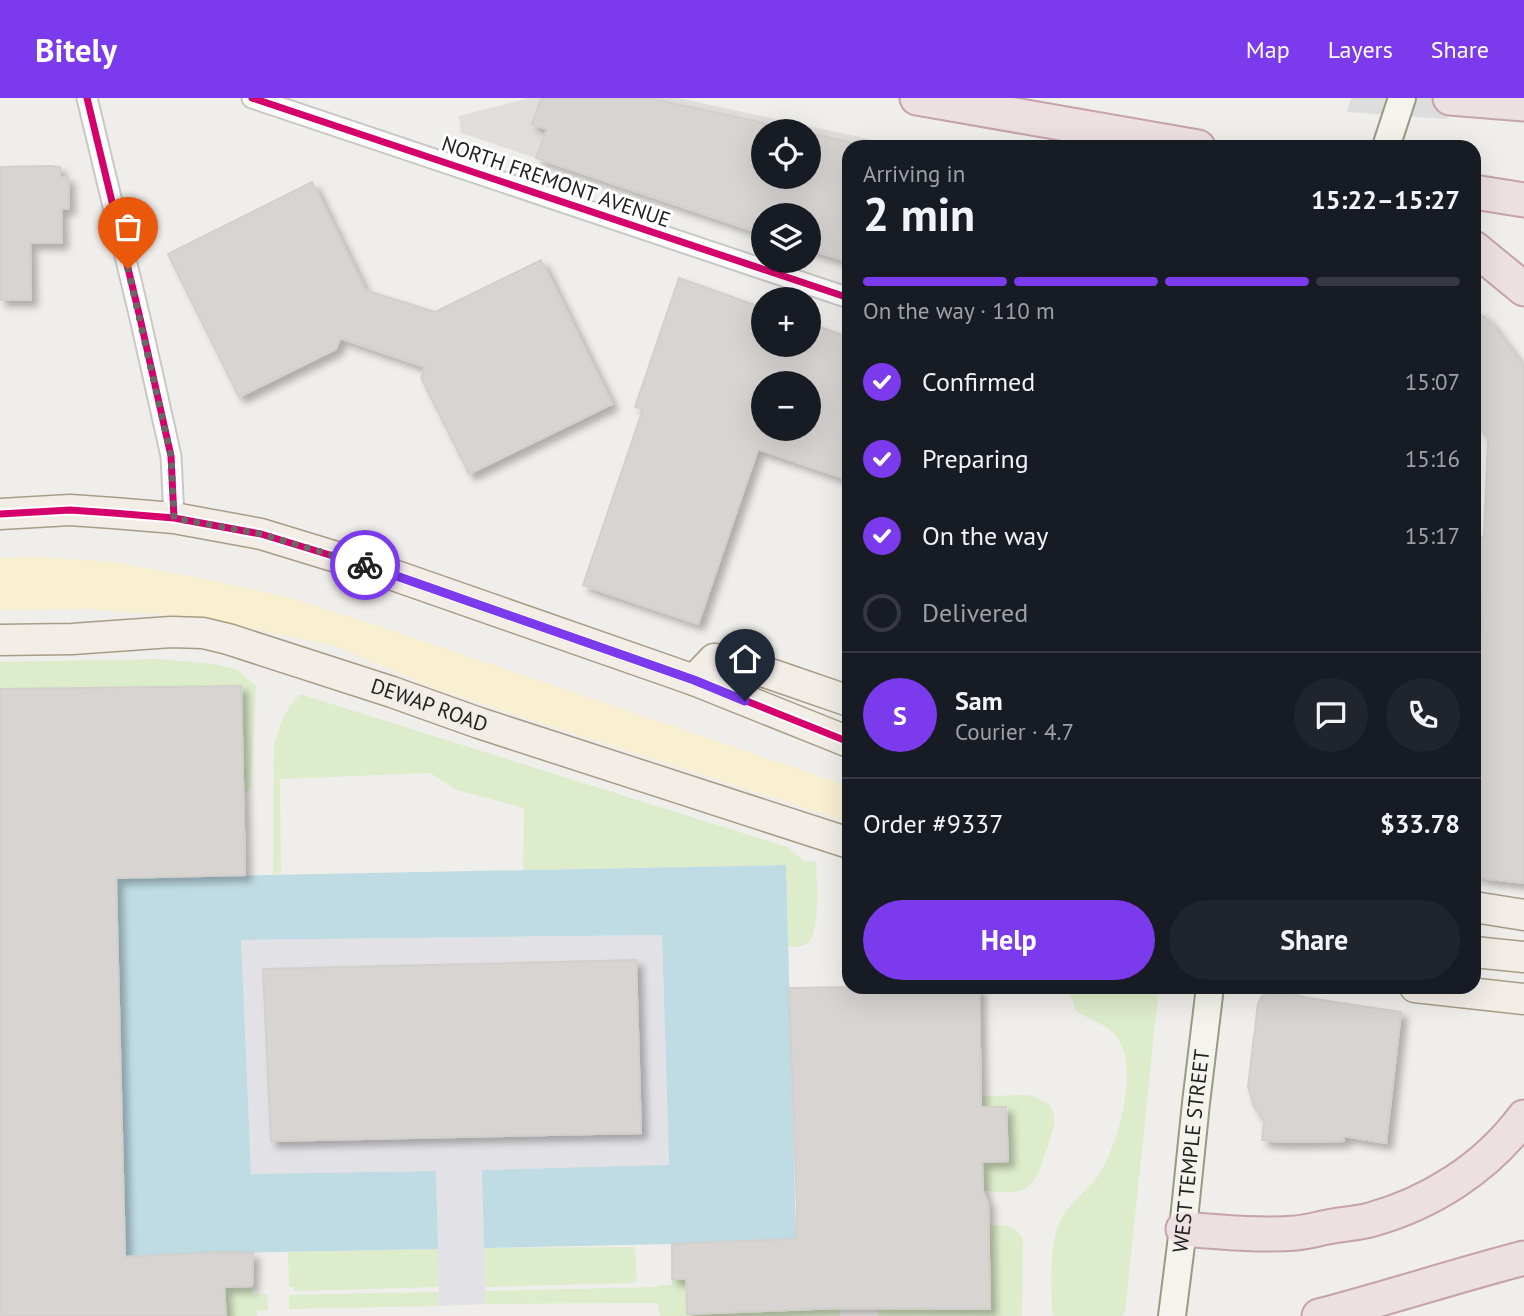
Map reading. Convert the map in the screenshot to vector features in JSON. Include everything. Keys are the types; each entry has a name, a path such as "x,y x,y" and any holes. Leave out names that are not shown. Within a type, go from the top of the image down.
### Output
{"highway":[{"path":"917,98 1154,140"},
{"path":"1452,98 1524,104"},
{"path":"1481,193 1524,200"},
{"path":"1481,254 1524,289"},
{"path":"1183,1229 1253,1234 1297,1233 1369,1220 1410,1206 1446,1189 1482,1162 1524,1117"},
{"path":"1319,1316 1524,1258"}],"main road":[{"path":"1387,140 1402,98"},
{"path":"0,514 70,510 174,518 261,534 379,570 694,680 842,739"},
{"name":"DEWAP ROAD","path":"0,640 72,639 171,632 203,633 380,688 479,723 842,841"},
{"path":"694,680 714,659 733,661 842,699"},
{"path":"1481,908 1524,915"},
{"path":"1481,953 1524,957"},
{"name":"WEST TEMPLE STREET","path":"1171,1316 1209,994"},
{"path":"1479,994 1524,999"}],"street":[{"path":"87,98 171,456 174,518"},
{"name":"NORTH FREMONT AVENUE","path":"252,98 842,296"}],"shaded area":[{"path":"529,98 678,98 776,119 751,119 751,189 821,189 821,129 873,140 842,140 842,260 821,253 821,203 751,203 751,212 536,158 461,133 459,116"},
{"path":"662,935 669,1166 483,1170 485,1304 439,1306 436,1171 250,1175 241,940","holes":["635,960 640,1133 271,1141 263,969"]}],"green space":[{"path":"159,659 236,669 256,686 251,787 243,796 241,686 0,689 0,662"},
{"path":"300,694 787,847 805,862 816,861 817,904 812,937 805,945 788,947 786,865 523,870 524,808 457,790 430,773 280,779 281,874 273,874 274,744 289,707"},
{"path":"1068,994 1158,994 1125,1312 1121,1316 1053,1316 1051,1270 1055,1235 1061,1219 1098,1176 1113,1147 1126,1089 1127,1070 1118,1039 1104,1026 1075,1010"},
{"path":"1026,1095 1047,1104 1054,1117 1052,1134 1040,1170 1031,1184 1022,1190 983,1191 981,1096"},
{"path":"988,1225 1012,1228 1023,1239 1022,1316 878,1316 877,1308"},
{"path":"635,1247 637,1281 632,1283 485,1287 484,1248"},
{"path":"438,1249 439,1287 294,1291 294,1287 289,1287 288,1252"},
{"path":"672,1279 686,1279 687,1314 840,1308 840,1316 660,1316 658,1303 485,1304 485,1291 657,1287 672,1285"},
{"path":"252,1286 253,1294 267,1294 268,1311 257,1310 257,1316 226,1316 224,1287"},
{"path":"439,1292 439,1306 289,1309 289,1295"}],"sand":[{"path":"32,557 116,562 291,598 842,784 842,820 436,689 335,646 200,618 88,609 0,610 0,558"}],"water":[{"path":"786,865 796,1239 484,1248 482,1170 669,1165 662,935 241,940 251,1174 436,1171 438,1249 125,1257 116,878"}],"pier":[{"path":"1351,98 1454,98 1447,119 1347,112"}],"building":[{"path":"550,98 648,98 751,120 751,189 821,189 821,136 842,140 842,260 821,253 821,203 751,203 751,230 536,158 547,129 532,124 541,99"},
{"path":"0,167 60,167 60,178 68,177 69,208 61,209 62,243 30,243 31,300 0,300"},
{"path":"312,182 365,290 435,312 541,260 612,404 469,474 421,378 425,367 340,338 336,349 239,397 168,254"},
{"path":"679,278 751,304 751,357 821,357 821,327 842,335 842,478 758,449 698,624 583,585 643,409 635,407"},
{"path":"1481,315 1489,321 1524,368 1524,883 1481,876 1481,537 1484,537 1488,439 1481,429"},
{"path":"241,686 245,875 116,878 125,1257 253,1253 252,1286 224,1287 226,1316 0,1316 0,689"},
{"path":"636,960 641,1133 271,1141 263,969"},
{"path":"842,987 842,994 979,994 981,1107 1006,1107 1008,1161 982,1162 983,1191 988,1204 990,1309 840,1308 687,1314 686,1279 672,1279 672,1244 796,1239 789,988"},
{"path":"1293,994 1401,1012 1386,1143 1344,1136 1344,1141 1262,1140 1264,1121 1254,1107 1248,1087 1258,1003 1262,996"}],"cycle path":[{"path":"87,98 171,456 174,518"},
{"path":"252,98 842,296"},
{"path":"0,514 70,510 113,513 174,518 261,534 379,570 694,680 842,739"}],"way so far":[{"path":"128,269 171,456 174,518 261,534 365,565"}],"route":[{"path":"365,565 694,680 745,701"}]}
